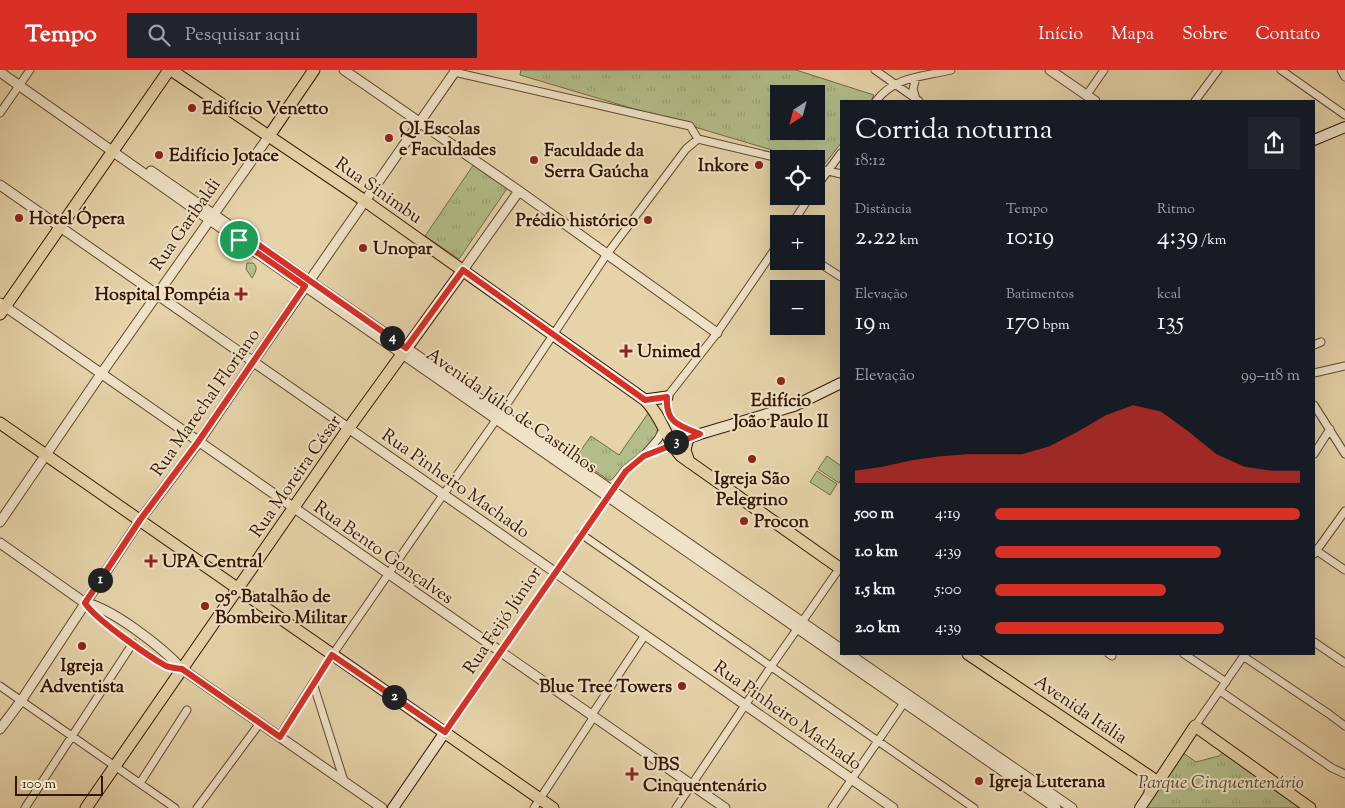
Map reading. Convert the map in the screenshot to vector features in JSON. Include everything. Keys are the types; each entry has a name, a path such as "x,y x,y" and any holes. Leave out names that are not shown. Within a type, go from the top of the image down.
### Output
{"main road":[{"name":"Rua Sinimbu","path":"170,70 364,201 645,400 650,405 672,444"},
{"path":"2,308 170,70"},
{"name":"Rua Garibaldi","path":"269,136 314,70"},
{"path":"1315,140 1345,128"},
{"name":"Rua Moreira César","path":"86,808 348,429 463,270"},
{"path":"840,383 794,406 672,444 689,462 840,566"},
{"path":"645,400 667,397"},
{"path":"0,423 445,732 537,804 553,808"},
{"path":"688,438 685,450 689,462"},
{"name":"Avenida Itália","path":"969,655 1154,779"},
{"path":"1140,808 1150,792 1154,779 1195,726 1310,808"},
{"name":"Rua Feijó Júnior","path":"393,808 445,732"}],"street":[{"name":"Avenida Júlio de Castilhos","path":"5,70 211,217 840,652"},
{"path":"0,113 30,70"},
{"path":"344,70 519,191 717,333"},
{"path":"875,70 917,100"},
{"path":"877,100 885,90 894,84 951,70"},
{"path":"1050,70 1092,100"},
{"path":"1086,96 1104,70"},
{"path":"1196,100 1218,70"},
{"path":"1281,70 1345,116"},
{"path":"1341,70 1345,77"},
{"path":"455,71 690,126 698,139 770,156"},
{"name":"Rua Marechal Floriano","path":"0,729 21,701 140,520 198,442 455,71"},
{"name":"Avenida Júlio de Castilhos","path":"0,72 21,83"},
{"path":"916,78 913,89 917,100"},
{"name":"Rua Garibaldi","path":"0,522 156,295 269,136"},
{"path":"280,737 313,683 499,416 607,254 686,149 698,139"},
{"path":"825,175 840,154"},
{"path":"827,172 840,174"},
{"name":"Rua Pinheiro Machado","path":"0,186 893,808"},
{"name":"Rua Moreira César","path":"463,270 519,191"},
{"path":"700,434 681,426 669,415 666,408 667,397 717,333 770,257"},
{"path":"825,267 840,276"},
{"name":"Rua Bento Gonçalves","path":"2,308 101,374 725,808"},
{"path":"1315,345 1322,342"},
{"path":"1315,373 1345,366"},
{"path":"1315,406 1345,454"},
{"name":"Rua Feijó Júnior","path":"445,732 610,493 626,471 644,456 658,439 664,428"},
{"path":"1315,452 1330,429"},
{"name":"Rua Feijó Júnior","path":"644,456 672,444"},
{"path":"1345,511 1315,551 1345,570"},
{"path":"581,534 772,665 974,808"},
{"path":"0,543 85,603 95,615 133,643 168,666 182,669"},
{"path":"676,808 772,665 840,568"},
{"path":"85,603 106,611 160,647 182,669 382,808"},
{"path":"537,804 593,713 645,635"},
{"name":"Avenida Júlio de Castilhos","path":"824,642 840,648"},
{"path":"25,808 133,643"},
{"path":"1315,643 1345,663"},
{"path":"1186,655 1226,682"},
{"path":"1195,726 1244,655 1345,726"},
{"name":"Avenida Júlio de Castilhos","path":"848,657 1059,806 1072,808"},
{"path":"313,683 344,780"},
{"path":"0,686 175,808"},
{"path":"1220,691 1332,768 1343,773"},
{"path":"832,808 907,699"},
{"path":"140,783 187,710"},
{"path":"197,808 260,723"}],"green space":[{"path":"521,70 796,70 874,95 872,100 840,100 840,144 825,164 825,150 772,150 520,75"},
{"path":"474,164 508,187 459,259 425,236"},
{"path":"247,263 253,263 256,266 252,278 246,269"},
{"path":"649,412 658,425 654,440 650,446 621,468 611,480 608,480 576,457 591,436 619,455"},
{"path":"827,456 840,465 839,483 818,469"},
{"path":"817,471 837,484 830,495 810,482"},
{"name":"Parque Cinquentenário","path":"1225,751 1305,808 1143,808 1182,752 1196,762 1219,756"}],"place":[{"name":"Edifício Venetto","path":"192,108"},
{"name":"QI Escolas e Faculdades","path":"389,138"},
{"name":"Edifício Jotace","path":"159,155"},
{"name":"Faculdade da Serra Gaúcha","path":"534,160"},
{"name":"Inkore","path":"759,165"},
{"name":"Hotel Ópera","path":"19,218"},
{"name":"Prédio histórico","path":"648,220"},
{"name":"Unopar","path":"363,248"},
{"name":"Hospital Pompéia","path":"241,294"},
{"name":"Unimed","path":"626,351"},
{"name":"Edifício João Paulo II","path":"781,381"},
{"name":"Igreja São Pelegrino","path":"752,459"},
{"name":"Procon","path":"744,521"},
{"name":"UPA Central","path":"151,561"},
{"name":"05º Batalhão de Bombeiro Militar","path":"205,606"},
{"name":"Igreja Adventista","path":"82,646"},
{"name":"Blue Tree Towers","path":"682,686"},
{"name":"UBS Cinquentenário","path":"632,774"},
{"name":"Igreja Luterana","path":"979,781"}],"route":[{"path":"243,234 406,348 463,270 645,400 667,397 666,408 671,418 681,426 700,434 644,456 630,466 554,572 445,732 332,655 280,737 182,669 168,666 133,643 95,615 85,603 140,520 198,442 305,286 239,240 243,234"}]}
